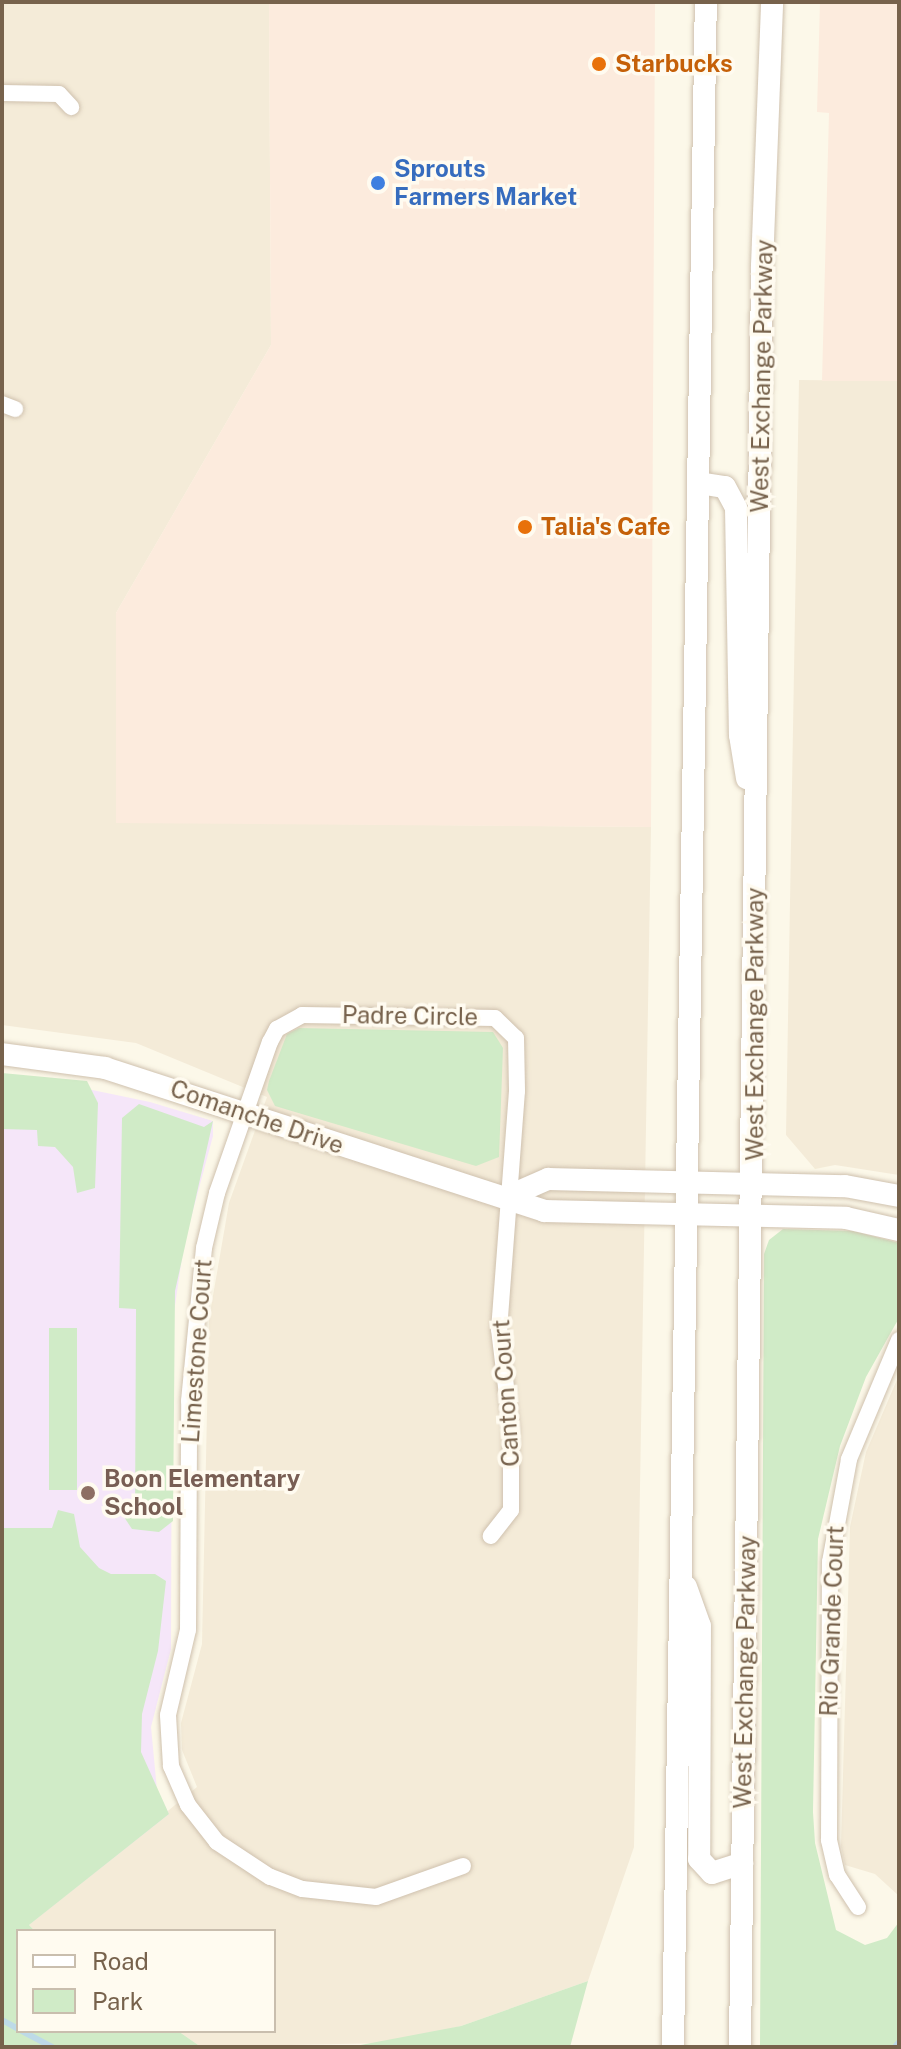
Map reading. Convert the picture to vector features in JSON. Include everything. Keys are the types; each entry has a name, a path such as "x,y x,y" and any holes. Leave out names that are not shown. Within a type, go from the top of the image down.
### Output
{"main road":[{"path":"673,2047 706,2"},
{"name":"West Exchange Parkway","path":"740,2047 753,1215 762,266 772,2"},
{"path":"699,483 722,485 736,508 740,735 756,837"},
{"name":"Comanche Drive","path":"2,1054 105,1068 246,1112 366,1155 509,1196 544,1211 846,1218 899,1230"},
{"path":"509,1196 548,1179 845,1186 899,1196"},
{"path":"680,1571 700,1626 699,1859 712,1873 742,1863"}],"street":[{"path":"2,93 59,94 71,107"},
{"name":"Padre Circle","path":"246,1112 277,1029 302,1015 495,1018 511,1029 518,1048 509,1196"},
{"name":"Limestone Court","path":"246,1112 217,1193 196,1296 189,1401 188,1630 169,1706 171,1766 188,1805 217,1842 270,1877 302,1889 376,1897 463,1866"},
{"name":"Canton Court","path":"491,1536 511,1510 511,1428 499,1357 509,1196"},
{"name":"Rio Grande Court","path":"858,1907 837,1875 829,1840 830,1562 849,1459 899,1340"}],"shaded area":[{"path":"2,2 269,2 271,345 116,613 116,822 651,827 634,1847 588,1981 461,2026 389,2043 201,2047 181,2033 276,2033 276,1929 33,1929 29,1925 197,1787 182,1750 181,1723 202,1644 209,1319 229,1203 267,1097 136,1043 2,1025"},
{"path":"269,2 655,2 651,827 116,823 116,613 271,345"},
{"path":"820,2 899,2 899,381 822,381 829,113 817,112"},
{"path":"799,380 899,381 899,1175 835,1165 815,1169 786,1135"},
{"name":"Boon Elementary School","path":"2,1078 44,1080 150,1102 213,1121 213,1136 184,1244 172,1326 171,1649 151,1727 157,1790 169,1814 24,1929 16,1929 16,1935 2,1946"},
{"path":"899,1375 899,1896 875,1874 845,1865 841,1846 850,1527 866,1452"}],"green space":[{"path":"299,1028 493,1032 503,1048 499,1157 476,1166 275,1106 267,1090 269,1081 287,1034"},
{"path":"2,1073 87,1081 98,1103 95,1188 77,1193 73,1167 55,1147 38,1146 37,1130 2,1129"},
{"path":"139,1104 204,1127 213,1121 175,1291 173,1521 159,1532 132,1529 124,1517 135,1517 136,1309 119,1308 122,1118"},
{"path":"783,1229 853,1231 899,1243 899,1318 866,1377 840,1446 818,1539 813,1812 815,1843 836,1930 865,1945 887,1938 899,1922 899,2047 760,2047 764,1254 769,1240"},
{"path":"49,1328 77,1328 77,1490 49,1490"},
{"path":"58,1510 74,1514 80,1547 99,1568 111,1574 155,1574 166,1581 158,1651 142,1714 141,1752 169,1814 29,1925 33,1929 16,1929 16,2033 181,2033 201,2047 2,2047 2,1528 52,1528"},
{"path":"588,1981 570,2047 350,2047 461,2026"}],"waterway":[{"path":"2,2020 16,2028"},
{"path":"26,2033 52,2047"},
{"path":"895,2047 899,2042"}],"place":[{"name":"Starbucks","path":"599,64"},
{"name":"Sprouts Farmers Market","path":"378,183"},
{"name":"Talia's Cafe","path":"525,527"},
{"name":"Boon Elementary School","path":"88,1493"}]}
